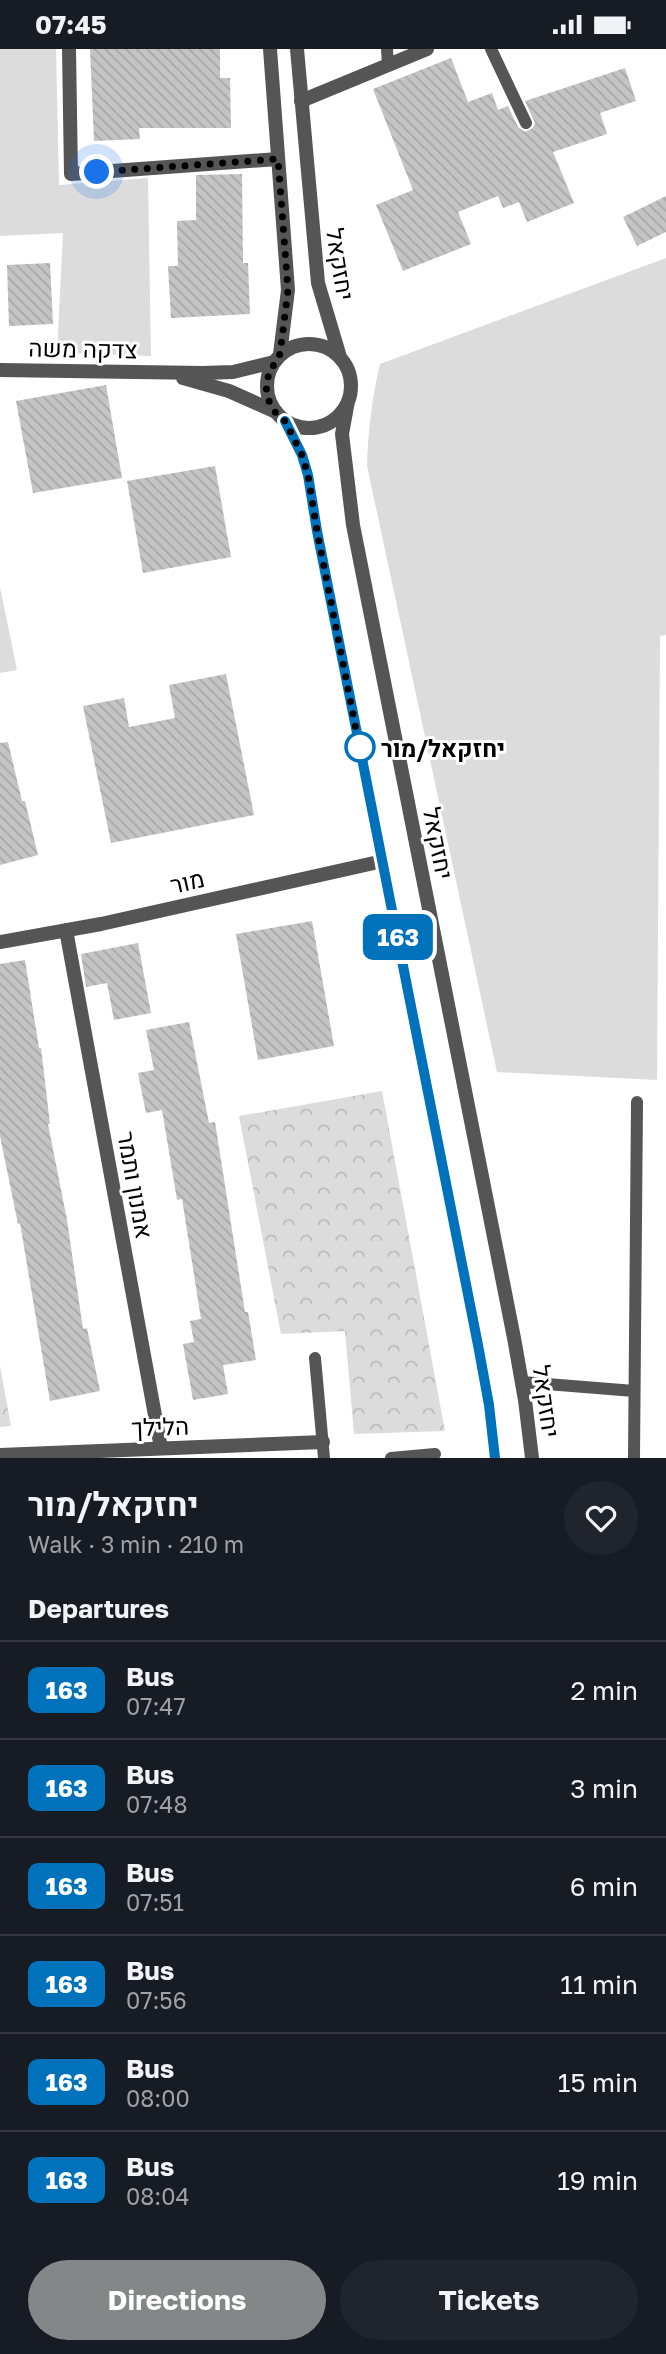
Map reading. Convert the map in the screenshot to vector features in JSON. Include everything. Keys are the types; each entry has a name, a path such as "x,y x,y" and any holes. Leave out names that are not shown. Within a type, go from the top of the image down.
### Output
{"street":[{"path":"69,49 71,174 278,159"},
{"name":"יחזקאל","path":"270,49 288,290 277,358"},
{"name":"יחזקאל","path":"297,49 318,283 340,357"},
{"path":"301,101 427,49"},
{"path":"279,416 296,427 309,429 333,421 342,412 351,390 350,378 340,357 317,345 291,347 277,358 266,386 268,399 302,455 308,475 478,1345 495,1458"},
{"name":"צדקה משה","path":"0,370 233,372 277,358"},
{"name":"צדקה משה","path":"164,372 229,391 279,416"},
{"name":"יחזקאל","path":"348,401 342,434 353,525 522,1382 532,1458"},
{"name":"מור","path":"0,942 383,861"},
{"name":"אמנון ותמר","path":"66,930 161,1448"},
{"name":"הלילך","path":"0,1455 323,1442"}],"lane":[{"path":"387,49 388,65"},
{"path":"491,49 526,124"},
{"path":"634,1458 637,1102"},
{"path":"315,1358 324,1458"},
{"path":"522,1382 634,1391"},
{"path":"391,1458 435,1454"}],"green space":[{"path":"0,49 56,49 59,185 148,178 151,356 57,353 63,233 0,236"},
{"path":"666,258 666,635 660,636 657,1080 497,1072 367,466 377,377 380,364"},
{"path":"0,587 17,670 0,673"},
{"path":"382,1091 445,1431 354,1434 345,1331 281,1334 239,1116"},
{"path":"0,1366 11,1426 0,1427"}],"building":[{"path":"90,49 220,49 220,78 230,78 231,128 139,128 140,139 94,141"},
{"path":"451,58 468,102 492,93 498,110 508,106 518,127 525,132 533,128 535,123 525,101 625,68 636,101 600,113 607,134 553,152 574,203 527,222 519,202 503,208 498,196 458,212 471,244 403,271 376,205 413,190 373,89"},
{"path":"242,174 243,263 248,263 250,314 171,318 168,266 178,266 177,221 196,220 196,175"},
{"path":"666,196 666,232 637,246 623,217"},
{"path":"50,263 53,324 9,326 7,265"},
{"path":"106,385 122,478 33,493 16,401"},
{"path":"215,466 231,557 143,573 127,481"},
{"path":"226,674 254,815 111,843 83,706 124,698 129,727 175,718 169,685"},
{"path":"8,742 38,855 0,865 0,743"},
{"path":"312,921 334,1046 258,1060 236,934"},
{"path":"138,943 151,1013 114,1020 107,983 86,987 81,954"},
{"path":"25,960 41,1048 48,1124 67,1220 83,1329 87,1328 100,1391 50,1401 20,1223 18,1224 0,1136 0,964"},
{"path":"189,1022 209,1123 215,1122 245,1312 248,1312 256,1360 223,1365 228,1394 193,1400 183,1344 194,1342 190,1321 201,1319 182,1199 177,1200 162,1110 146,1113 138,1073 154,1070 146,1030"}],"bus line":[{"name":"163","path":"285,421 302,455 308,475 478,1345 495,1458"}],"place":[{"name":"יחזקאל/מור","path":"360,747"}],"route":[{"path":"97,172 278,159 288,290 280,354 269,373 266,386 268,399 274,411 285,421 302,455 308,475 362,760 360,747"}]}
